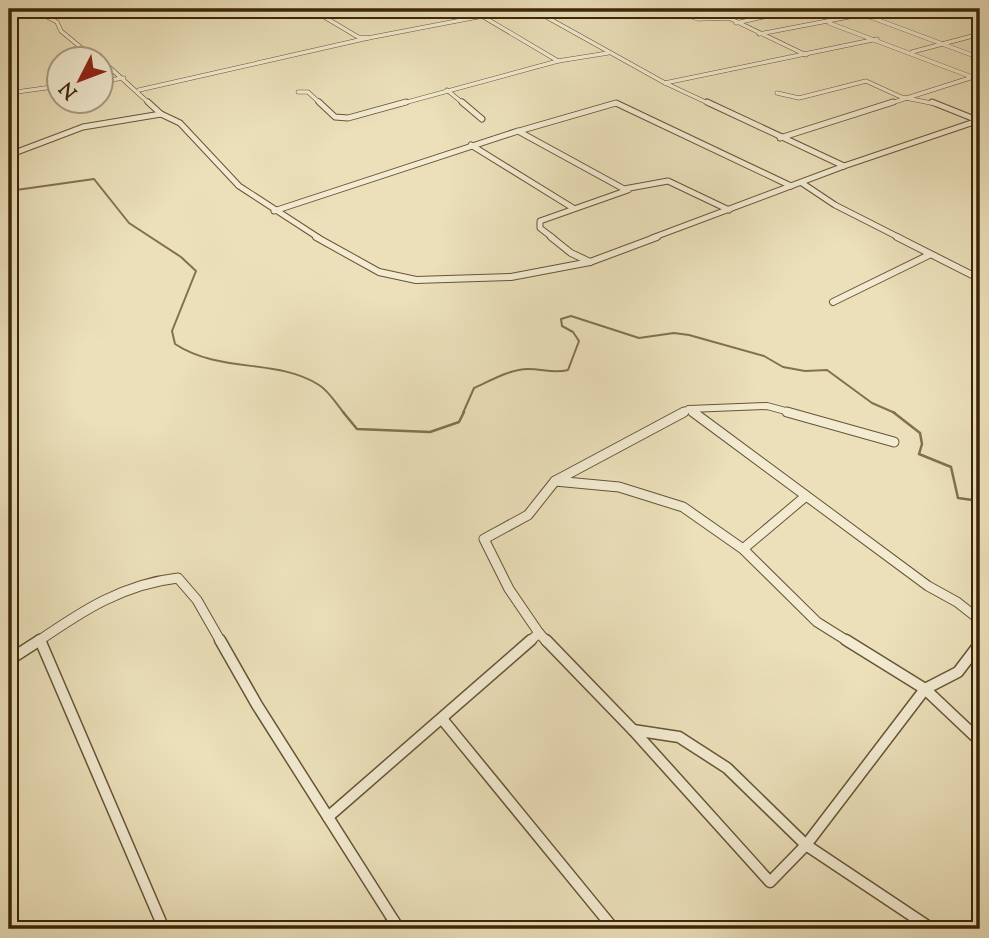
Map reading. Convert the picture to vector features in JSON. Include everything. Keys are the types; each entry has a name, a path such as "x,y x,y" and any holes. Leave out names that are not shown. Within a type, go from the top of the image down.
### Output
{"street":[{"path":"32,9 57,22 61,31 139,90 161,114 180,123 239,186 274,211 379,272 416,280 511,277 590,262 844,166 980,120"},
{"path":"311,9 358,37 368,38"},
{"path":"139,90 368,38 519,9"},
{"path":"532,9 665,83 844,166"},
{"path":"670,9 692,18 724,17 806,55"},
{"path":"736,23 799,9"},
{"path":"849,9 980,58"},
{"path":"758,34 829,23 890,9"},
{"path":"482,16 558,61"},
{"path":"829,23 980,79"},
{"path":"912,52 980,34"},
{"path":"665,83 877,39"},
{"path":"298,92 308,92 335,117 342,119 558,61 608,52"},
{"path":"779,138 973,77"},
{"path":"116,79 124,78"},
{"path":"777,93 799,98 866,81 980,120"},
{"path":"9,93 46,88"},
{"path":"447,90 481,119"},
{"path":"274,211 471,145 617,103 791,186"},
{"path":"9,155 38,142 101,123 161,114"},
{"path":"518,131 624,189 632,189"},
{"path":"471,145 573,208"},
{"path":"590,262 571,253 540,228 540,221 660,181 676,183 729,210"},
{"path":"802,183 835,205 980,279"},
{"path":"833,302 929,254"},
{"path":"894,442 766,406 689,409 555,481 528,515 484,539 509,589 539,633 633,730 770,882 806,845 925,689 958,671 980,643"},
{"path":"689,409 928,586 957,602 980,620"},
{"path":"555,481 619,487 683,508 743,549 817,622 925,689 980,741"},
{"path":"743,549 806,496"},
{"path":"9,660 123,589 154,578 178,578 197,600 257,705 396,925 383,929"},
{"path":"328,817 443,720 539,633"},
{"path":"40,640 164,929"},
{"path":"443,720 614,929"},
{"path":"633,730 679,737 727,768 806,845 932,929"}],"waterway":[{"path":"9,191 94,179 129,223 181,257 196,271 172,331 175,344 211,359 285,371 303,377 323,388 344,413"},
{"path":"463,413 474,388 500,376 521,370 568,370 579,341 573,332 562,326 561,319 571,316 639,338 674,333 689,335 764,356 783,367 805,371 827,370 872,403 893,412"},
{"path":"343,412 357,429 430,432 459,422 464,412"},
{"path":"893,412 920,433 922,444 919,454 951,467 958,498 980,501"}]}
